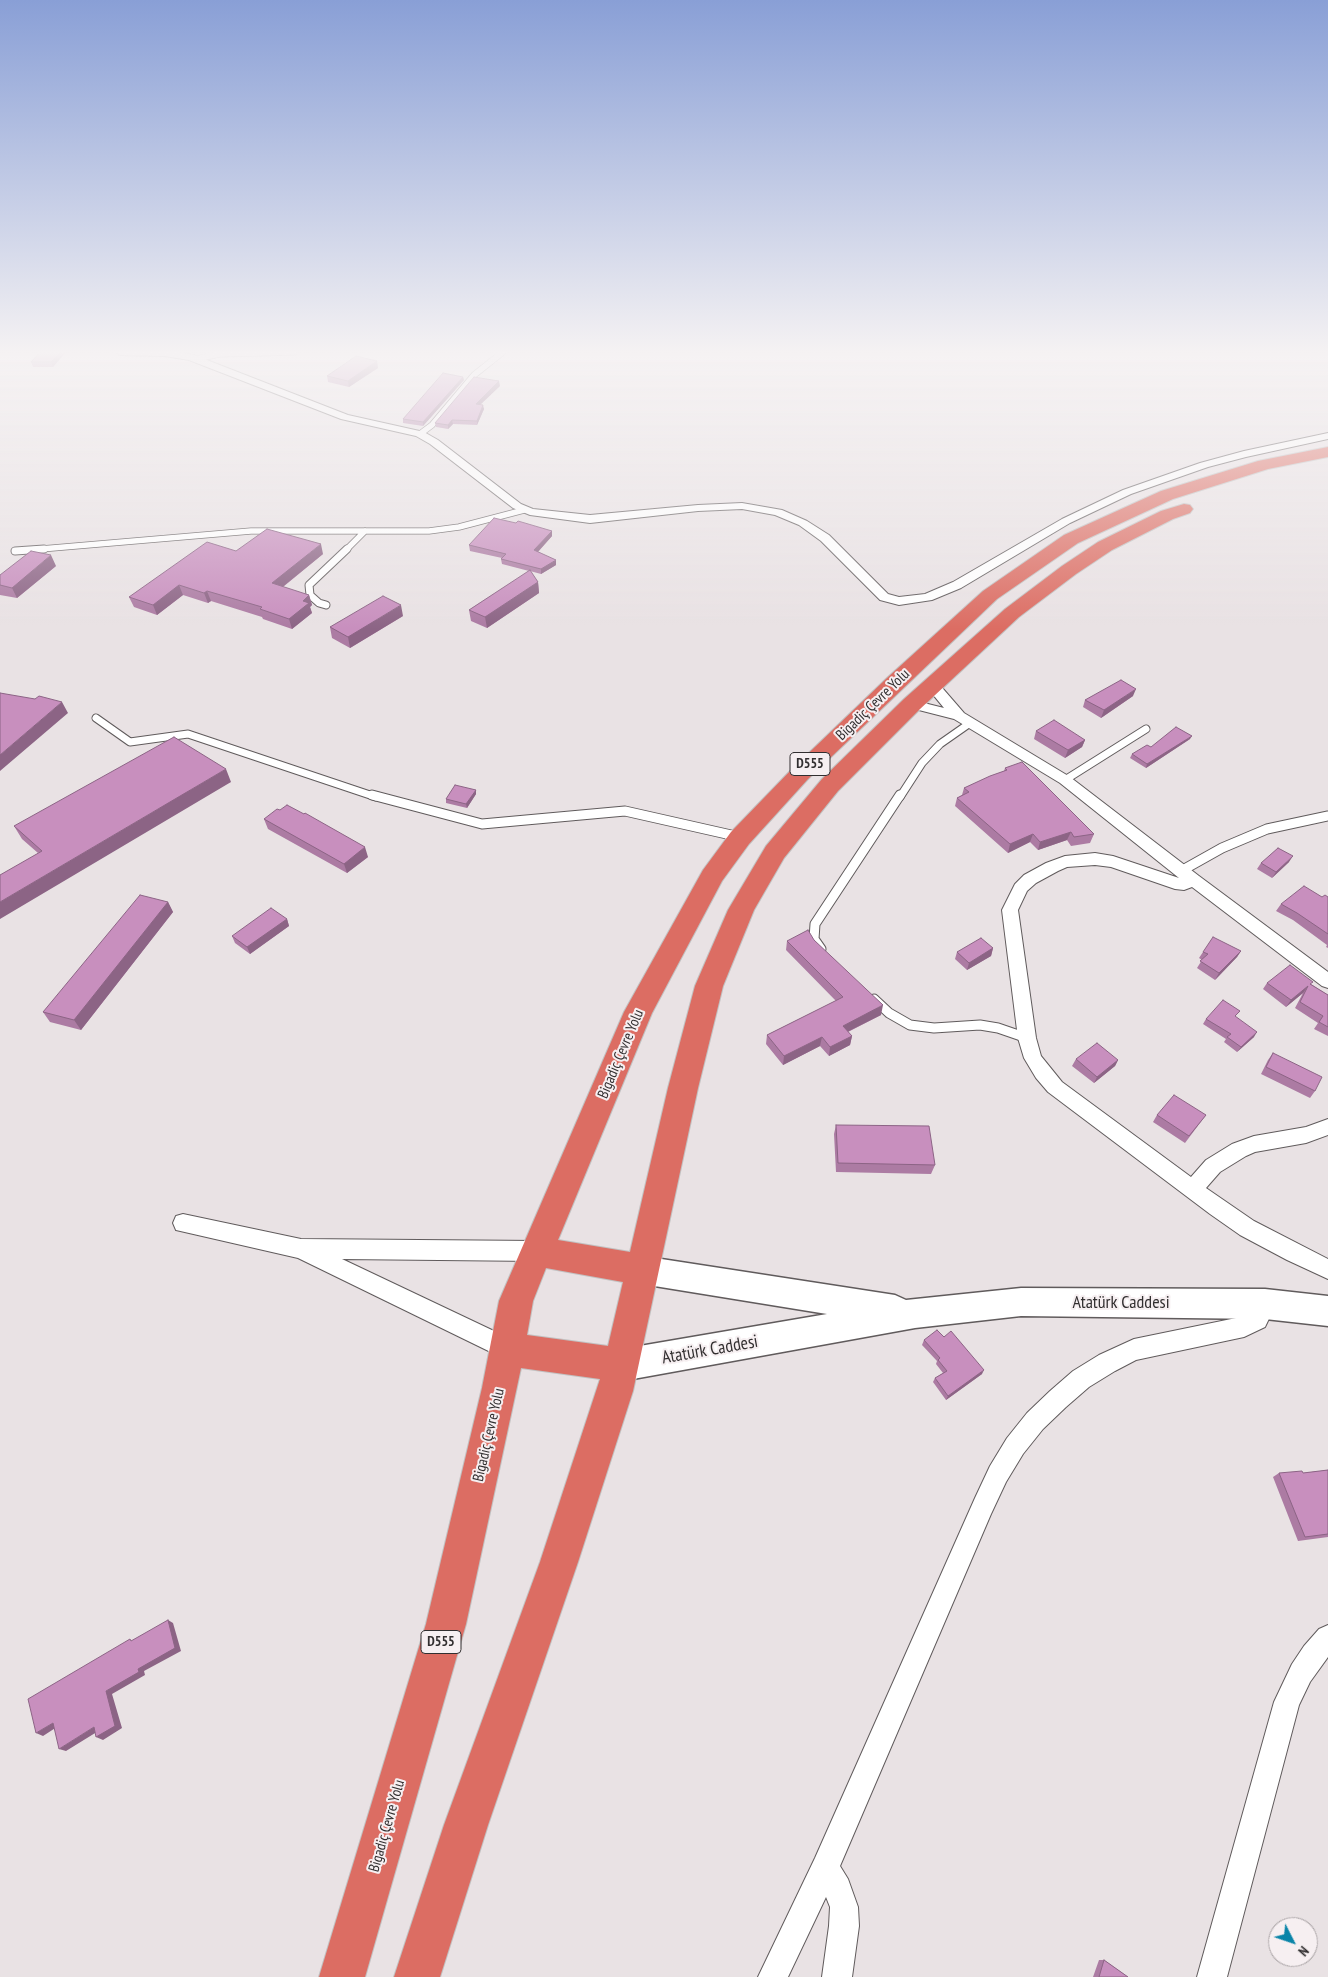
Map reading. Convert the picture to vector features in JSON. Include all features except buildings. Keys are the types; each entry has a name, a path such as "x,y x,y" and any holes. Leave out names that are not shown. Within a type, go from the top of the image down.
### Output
{"highway":[{"name":"Bigadiç Çevre Yolu","path":"342,1977 446,1624 516,1301 638,1012 712,876 740,838 800,774 990,595 1071,539 1167,494 1264,466 1328,452"},
{"name":"Bigadiç Çevre Yolu","path":"417,1977 470,1816 559,1562 622,1365 642,1270 708,986 741,910 775,852 830,785 912,704 1012,612 1069,570 1105,546 1167,515 1217,496 1282,476 1328,467"},
{"path":"537,1251 642,1270"},
{"path":"507,1349 622,1365"}],"main road":[{"name":"Atatürk Caddesi","path":"642,1270 915,1313"},
{"name":"Atatürk Caddesi","path":"622,1365 915,1313 1021,1302 1264,1304 1328,1311"}],"street":[{"path":"437,444 524,510 538,513 590,519 680,508 742,506 766,508 792,517 814,530 834,546 884,597 907,602 957,585 1066,521 1127,492 1212,463 1293,444"},
{"path":"933,686 965,719 1065,780 1187,876 1328,981"},
{"path":"912,704 965,719"},
{"path":"1187,876 1184,884 1175,883 1113,862 1094,859 1059,864 1041,872 1021,888 1010,910 1027,1038 1033,1058 1055,1087 1193,1191 1247,1228 1328,1269"},
{"path":"1193,1191 1214,1166 1239,1150 1254,1144 1306,1135 1328,1127"},
{"path":"183,1223 301,1249 537,1251"},
{"path":"301,1249 507,1349"},
{"path":"773,1977 825,1868 982,1506 1015,1446 1035,1421 1058,1399 1107,1363 1134,1350 1244,1327 1257,1320 1264,1304"},
{"path":"1212,1977 1287,1702 1301,1673 1328,1638"},
{"path":"825,1868 838,1889 844,1907 844,1926 837,1977"}],"lane":[{"path":"15,551 251,530 416,532 445,529 524,510"},
{"path":"326,605 319,603 310,595 309,585 365,531"},
{"path":"96,718 130,742 188,734 386,800 482,824 625,811 740,838"},
{"path":"830,958 817,946 814,939 814,924 922,763 965,719"},
{"path":"1065,780 1146,729"},
{"path":"1187,876 1250,835 1267,829 1328,816"},
{"path":"869,995 889,1013 910,1025 934,1028 980,1025 998,1028 1027,1038"}]}
